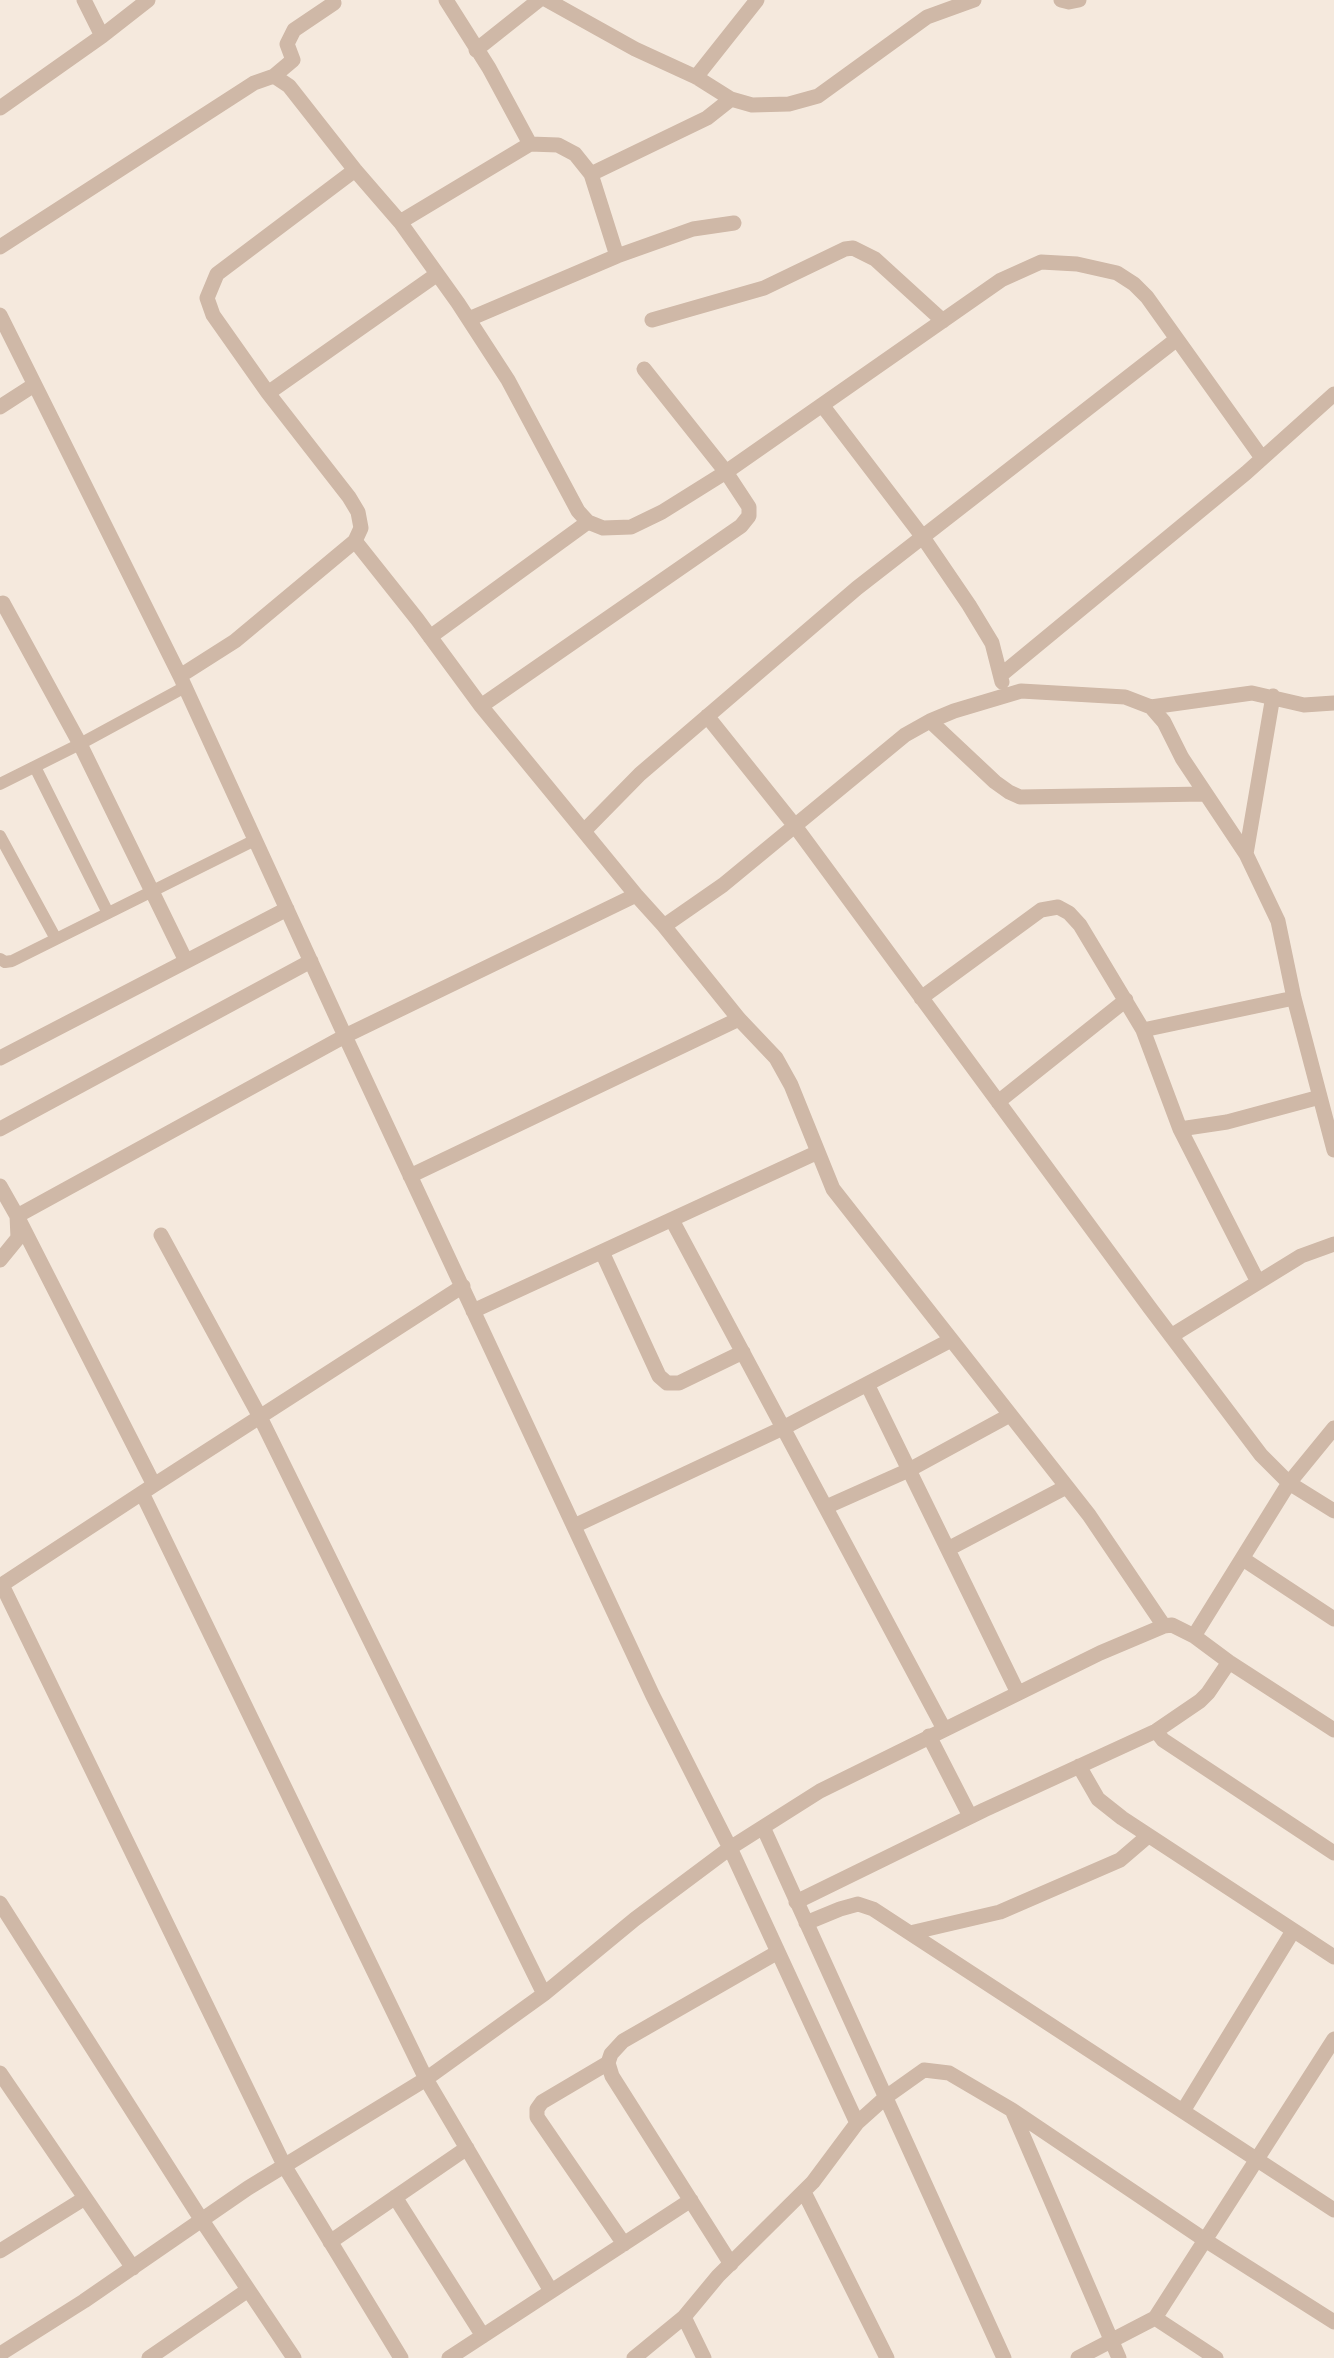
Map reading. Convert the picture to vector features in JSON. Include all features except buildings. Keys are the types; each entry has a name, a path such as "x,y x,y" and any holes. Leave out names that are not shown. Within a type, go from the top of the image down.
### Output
{"street":[{"path":"84,0 102,36"},
{"path":"0,108 102,36 148,0"},
{"path":"446,0 489,68 530,144"},
{"path":"476,50 539,0"},
{"path":"547,0 635,49 696,77 731,99 752,105 789,104 818,96 927,17 974,0"},
{"path":"696,77 757,0"},
{"path":"1061,0 1068,2 1079,0"},
{"path":"0,247 254,82 274,76 293,60 287,44 294,30 334,3"},
{"path":"274,76 289,86 355,170 400,222 469,319 508,380 578,511 588,522 603,528 631,526 662,512 726,472 1000,280 1041,262 1077,264 1117,273 1134,284 1147,297 1262,458"},
{"path":"591,174 707,118 731,99"},
{"path":"400,222 530,144 558,145 575,154 591,174 617,256"},
{"path":"183,681 235,641 355,541 361,528 358,512 350,496 268,393 213,315 207,298 217,274 355,170"},
{"path":"469,319 617,256 693,229 734,223"},
{"path":"652,320 764,288 845,249 853,248 875,259 943,321"},
{"path":"268,393 436,275"},
{"path":"0,315 183,681 410,1176 464,1286 473,1311 653,1696 730,1848 857,2123"},
{"path":"584,831 640,774 857,588 1177,339"},
{"path":"481,706 741,526 749,516 749,507 726,472 644,369"},
{"path":"0,407 34,385"},
{"path":"1001,675 1262,458 1334,394"},
{"path":"822,405 922,536 992,643 1004,696"},
{"path":"430,637 588,522"},
{"path":"355,541 481,706 739,1019 776,1058 791,1085 833,1189 1089,1515 1164,1626"},
{"path":"0,606 3,603 80,744 186,961"},
{"path":"664,926 723,885 905,735 930,721 1021,692 1125,697 1151,707 1164,722 1182,758 1246,854 1278,921 1294,998 1334,1150"},
{"path":"1151,707 1252,693 1304,705 1334,703"},
{"path":"1246,854 1273,696"},
{"path":"707,716 795,826 1261,1455 1289,1483 1334,1511"},
{"path":"930,721 995,782 1020,797 1205,794"},
{"path":"17,1216 345,1036 636,895"},
{"path":"921,998 1041,910 1058,907 1069,913 1080,925 1143,1030 1180,1129 1258,1282"},
{"path":"0,1058 286,909"},
{"path":"0,1129 311,961"},
{"path":"1143,1030 1294,998"},
{"path":"998,1102 1126,1000"},
{"path":"410,1176 739,1019"},
{"path":"1180,1129 1227,1122 1320,1097"},
{"path":"473,1311 818,1152"},
{"path":"0,1186 17,1216 148,1489 426,2079 552,2291"},
{"path":"0,1260 18,1238 17,1216"},
{"path":"672,1220 945,1729"},
{"path":"161,1235 260,1417 544,1994"},
{"path":"1171,1336 1301,1256 1334,1244"},
{"path":"602,1252 659,1376 667,1383 679,1383 743,1353"},
{"path":"401,2358 285,2167 1,1586 464,1286"},
{"path":"574,1526 783,1428 951,1340"},
{"path":"867,1384 1017,1693"},
{"path":"826,1507 909,1470 1010,1415"},
{"path":"1194,1636 1289,1483 1334,1428"},
{"path":"948,1550 1066,1487"},
{"path":"1243,1560 1334,1619"},
{"path":"0,2354 133,2268 201,2219 426,2079 544,1994 635,1919 730,1848 820,1791 1100,1653 1164,1626 1172,1626 1194,1636 1229,1662 1334,1730"},
{"path":"796,1902 970,1816 1156,1731 1200,1701 1229,1662"},
{"path":"1156,1731 1163,1740 1334,1853"},
{"path":"929,1736 970,1816"},
{"path":"1080,1766 1098,1799 1148,1836 1334,1957"},
{"path":"763,1827 1004,2358"},
{"path":"910,1933 1000,1912 1120,1860 1148,1836"},
{"path":"0,1903 201,2219 294,2358"},
{"path":"806,1923 858,1904 873,1909 1334,2210"},
{"path":"1183,2111 1293,1930"},
{"path":"731,2264 612,2076 608,2063 610,2054 623,2041 778,1952"},
{"path":"1078,2358 1155,2318 1334,2039"},
{"path":"608,2063 542,2102 537,2109 537,2117 624,2244"},
{"path":"634,2358 684,2317 731,2264 804,2192 857,2123 886,2097 924,2070 949,2073 1012,2110 1205,2240 1334,2322"},
{"path":"0,2073 133,2268"},
{"path":"1012,2110 1119,2358"},
{"path":"330,2242 467,2148"},
{"path":"804,2192 887,2358"},
{"path":"395,2197 483,2336"},
{"path":"0,2251 86,2198"},
{"path":"449,2358 691,2200"},
{"path":"148,2358 248,2290"},
{"path":"684,2317 704,2358"},
{"path":"1155,2318 1216,2358"}],"lane":[{"path":"0,784 80,744 183,681"},
{"path":"35,767 108,913"},
{"path":"0,836 56,939"},
{"path":"0,959 5,962 12,961 255,840"}]}
